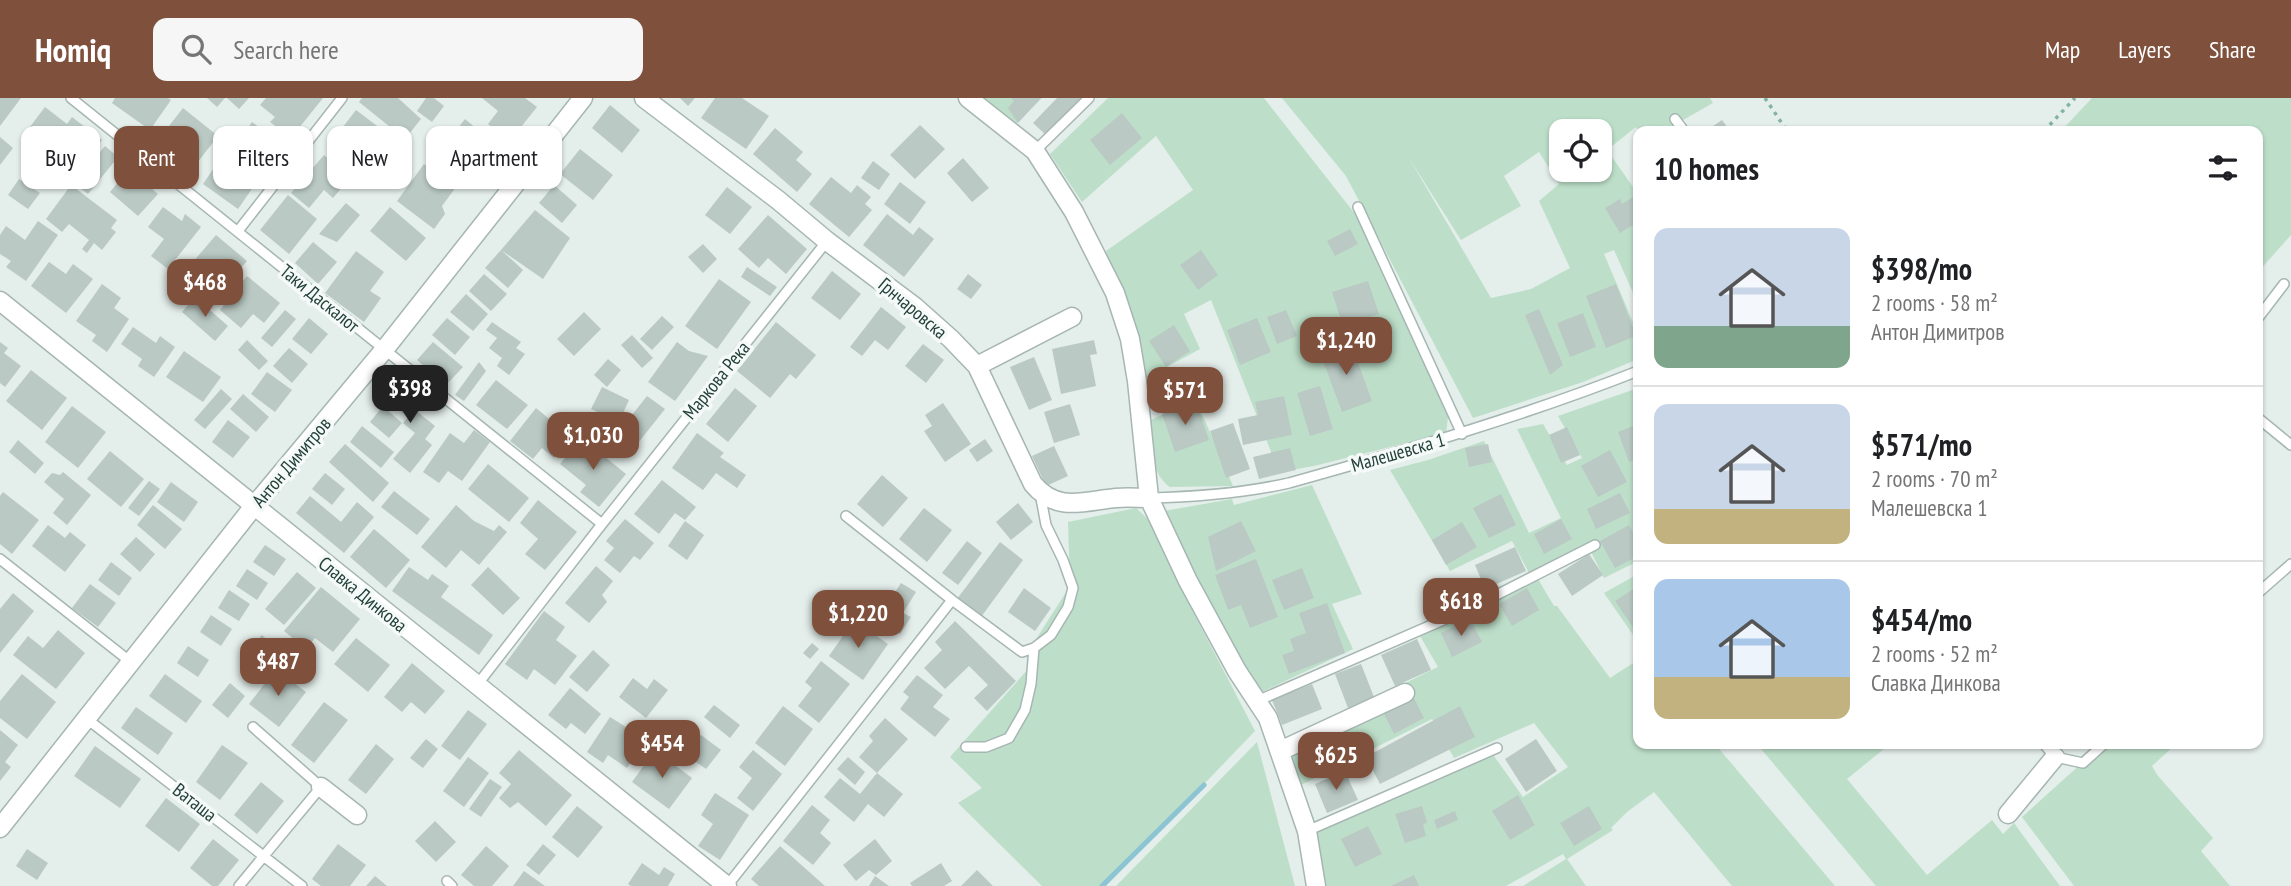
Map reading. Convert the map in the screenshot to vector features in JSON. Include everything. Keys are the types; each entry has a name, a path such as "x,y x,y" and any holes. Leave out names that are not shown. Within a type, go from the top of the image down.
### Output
{"street":[{"name":"Антон Димитров","path":"0,828 254,506 384,350 583,98"},
{"name":"Грнчаровска","path":"644,98 921,312 977,366 1020,459 1040,493"},
{"path":"968,98 1035,151 1074,212 1115,293 1130,339 1137,381 1149,498 1188,581 1237,671 1268,718 1307,831 1316,886"},
{"name":"Славка Динкова","path":"0,301 727,886"},
{"path":"977,366 1072,317"},
{"path":"1040,493 1055,501 1084,504 1116,498 1149,498"},
{"path":"1280,751 1405,693"},
{"path":"2008,814 2050,750"},
{"path":"321,788 357,815"}],"lane":[{"name":"Таки Даскалот","path":"71,98 602,524"},
{"path":"238,231 342,98"},
{"path":"1035,151 1089,98"},
{"path":"1675,119 1680,126"},
{"path":"1358,207 1462,433"},
{"name":"Маркова Река","path":"477,685 827,241"},
{"path":"2263,311 2284,284"},
{"name":"Малешевска 1","path":"1149,498 1175,498 1266,488 1558,403 1633,373"},
{"path":"2263,422 2291,445"},
{"path":"846,516 951,600 1022,652 1034,648 1051,635 1068,607 1073,588 1046,525 1040,493"},
{"path":"1257,701 1473,607 1595,545"},
{"path":"0,559 132,663"},
{"path":"2263,589 2291,564"},
{"name":"Славка Динкова","path":"727,886 951,600"},
{"path":"966,747 986,747 1009,738 1025,710 1031,684 1034,648"},
{"name":"Ваташа","path":"87,719 302,886"},
{"path":"239,886 321,788 253,727"},
{"path":"1307,831 1497,748"},
{"path":"2050,750 2083,763 2098,749"}],"path":[{"path":"1765,98 1784,126"},
{"path":"2049,126 2075,98"}],"green space":[{"path":"980,98 1042,98 1012,128"},
{"path":"1108,98 1264,98 1363,224 1418,338 1448,417 1446,433 1314,466 1279,472 1211,300 1184,314 1200,349 1139,382 1106,251 1193,190 1156,136 1082,202 1050,154"},
{"path":"1282,98 1710,98 1713,103 1676,124 1677,126 1633,126 1633,129 1612,146 1612,119 1549,119 1549,168 1539,152 1504,176 1521,206 1461,240 1409,158 1491,298 1531,289 1570,268 1539,201 1559,184 1558,182 1612,182 1612,157 1633,187 1633,293 1614,250 1604,254 1633,322 1633,361 1583,382 1473,418 1346,176"},
{"path":"2092,98 2291,98 2291,235 2263,266 2263,126 2066,126"},
{"path":"1633,390 1633,564 1604,578 1587,544 1529,573 1512,541 1450,571 1390,470 1484,441 1529,533 1561,518 1517,429 1543,424 1567,465 1582,458 1558,416"},
{"path":"1196,400 1233,486 1170,487 1155,467 1146,422"},
{"path":"1312,485 1362,594 1332,604 1353,649 1262,692 1228,641 1164,511 1232,499 1234,505"},
{"path":"1136,508 1151,522 1179,585 1255,731 1106,886 1042,886 958,803 982,788 950,757 1029,668 1031,647 1070,586 1068,522"},
{"path":"1633,577 1633,635 1604,593"},
{"path":"1538,579 1554,606 1557,606 1610,678 1633,663 1633,749 1719,749 1835,886 1732,886 1654,792 1627,812 1611,828 1613,830 1567,859 1586,886 1523,886 1566,859 1563,854 1506,886 1321,886 1310,832 1424,782 1494,756 1523,797 1568,767 1534,723 1454,758 1432,719 1299,786 1287,750 1346,712 1438,667 1420,636"},
{"path":"1257,742 1295,886 1116,886"},
{"path":"1761,749 1884,749 1847,779 1927,875 1992,820 2003,834 2014,823 2060,886 1876,886"},
{"path":"2097,749 2171,749 2152,766 2213,838 2201,851 2230,886 2074,886 2022,817"}],"building":[{"path":"0,98 21,98 0,126"},
{"path":"115,98 171,100 153,126 144,126 112,103"},
{"path":"207,98 225,98 217,107"},
{"path":"227,98 249,98 239,109"},
{"path":"266,98 323,98 301,126 275,126 270,122 275,117 260,105"},
{"path":"362,98 398,98 421,119 412,130 412,126 389,126 359,102"},
{"path":"426,98 434,98 444,106 432,122 417,111"},
{"path":"482,98 525,98 537,107 522,126 490,126 488,124 498,111"},
{"path":"680,98 695,98 688,106"},
{"path":"715,98 742,98 769,116 746,149 701,118"},
{"path":"1011,98 1041,98 1018,123 1008,108 1014,101"},
{"path":"1057,98 1082,98 1047,136 1033,123"},
{"path":"610,105 640,130 622,153 592,128"},
{"path":"45,107 67,124 72,117 84,126 31,126"},
{"path":"183,108 213,132 213,142 199,160 199,126 169,126"},
{"path":"356,110 377,126 344,126"},
{"path":"1122,113 1142,138 1110,165 1090,140"},
{"path":"465,119 473,126 460,126"},
{"path":"1722,120 1726,126 1713,126"},
{"path":"920,125 945,149 915,179 890,155"},
{"path":"775,128 803,152 796,160 812,174 797,192 753,154"},
{"path":"0,137 13,148 0,165"},
{"path":"105,146 114,154 114,162 100,179 100,152"},
{"path":"580,149 613,175 593,200 562,176 562,172"},
{"path":"324,155 327,158 327,189 341,189 333,198 324,190 309,208 291,193 294,189 313,189 313,168"},
{"path":"963,158 989,188 972,202 947,173"},
{"path":"873,161 890,174 879,190 861,178"},
{"path":"424,164 426,189 455,189 442,206 445,214 434,229 397,201 406,189 412,189 412,180"},
{"path":"213,169 213,189 252,189 238,209 203,184"},
{"path":"831,177 851,193 857,185 871,197 865,204 872,210 849,237 809,204"},
{"path":"19,179 21,189 34,189 40,193 28,209 8,195"},
{"path":"900,182 926,202 910,224 884,204"},
{"path":"114,187 152,189 158,194 138,216 110,192"},
{"path":"727,187 752,207 730,234 705,215"},
{"path":"68,189 76,189 117,220 111,228 116,232 102,250 94,243 87,253 82,249 89,240 69,224 62,232 46,219"},
{"path":"551,189 559,189 577,205 562,223 539,203"},
{"path":"288,195 317,219 289,254 260,230"},
{"path":"1633,197 1633,225 1620,233 1605,208 1620,199 1622,204"},
{"path":"346,203 360,215 337,242 319,234"},
{"path":"163,207 182,221 185,214 201,227 168,269 151,256 164,239 148,227"},
{"path":"390,207 426,238 406,261 370,231"},
{"path":"535,210 570,238 543,279 501,250"},
{"path":"887,214 913,235 919,227 934,239 904,277 863,245"},
{"path":"768,215 807,249 786,274 768,258 759,268 738,249"},
{"path":"38,221 58,235 26,281 6,267 11,261 0,254 0,235 6,226 25,240"},
{"path":"1350,229 1358,244 1335,256 1327,241"},
{"path":"216,235 247,261 213,301 196,288 208,274 193,262"},
{"path":"313,242 337,262 318,284 295,263"},
{"path":"703,244 717,259 703,273 688,257"},
{"path":"501,250 523,270 508,288 485,268"},
{"path":"1201,250 1218,275 1198,290 1180,265"},
{"path":"356,251 384,272 370,291 381,298 364,322 325,293"},
{"path":"49,262 66,274 73,264 93,279 66,313 31,286"},
{"path":"747,267 777,287 770,296 741,277"},
{"path":"832,271 861,294 840,320 811,298"},
{"path":"484,274 507,294 491,311 469,291"},
{"path":"968,274 982,285 971,299 957,289"},
{"path":"247,276 280,303 264,323 253,314 241,328 220,310"},
{"path":"719,279 751,302 717,349 685,326"},
{"path":"1368,281 1379,314 1343,326 1332,292"},
{"path":"102,284 121,298 114,308 129,319 107,352 92,341 96,335 76,321"},
{"path":"1616,284 1633,328 1633,337 1606,348 1586,296"},
{"path":"466,294 488,314 473,331 450,312"},
{"path":"195,297 228,326 215,341 182,312"},
{"path":"881,307 906,327 888,350 875,340 862,356 850,347"},
{"path":"1539,309 1563,365 1550,375 1525,315"},
{"path":"285,310 296,319 272,347 261,338"},
{"path":"1286,310 1297,336 1277,344 1267,317"},
{"path":"584,312 601,329 574,356 557,339"},
{"path":"1583,313 1596,347 1570,357 1557,323"},
{"path":"662,316 674,327 652,350 640,339"},
{"path":"309,318 328,334 311,354 292,339"},
{"path":"447,318 470,337 455,355 432,335"},
{"path":"1257,318 1271,352 1240,365 1227,330"},
{"path":"492,322 521,342 516,348 525,354 509,375 497,366 502,358 489,348 497,338 486,330"},
{"path":"776,322 816,355 796,379 790,374 770,398 737,371"},
{"path":"1174,325 1190,351 1166,367 1149,341"},
{"path":"133,327 156,343 160,336 175,347 154,377 138,366 142,359 121,344"},
{"path":"632,335 653,358 642,368 621,345"},
{"path":"247,340 268,361 259,370 238,350"},
{"path":"1094,340 1097,354 1090,355 1096,386 1061,394 1052,349"},
{"path":"1350,341 1372,401 1342,412 1320,353"},
{"path":"0,342 8,348 4,353 21,366 5,387 0,383"},
{"path":"433,342 463,367 446,385 417,360"},
{"path":"677,342 689,351 708,356 675,401 648,382"},
{"path":"923,344 944,360 926,383 905,366"},
{"path":"289,348 308,364 292,383 273,366"},
{"path":"184,351 221,377 203,402 166,377"},
{"path":"1034,357 1052,400 1029,410 1010,367"},
{"path":"608,359 621,370 607,387 594,375"},
{"path":"479,362 486,371 464,401 455,395"},
{"path":"31,370 67,398 42,430 6,401"},
{"path":"267,372 292,390 275,412 251,394"},
{"path":"398,379 423,399 414,409 435,426 425,439 432,445 410,473 393,459 415,433 403,423 408,417 383,397"},
{"path":"496,380 528,405 507,429 476,405"},
{"path":"1320,386 1333,429 1310,436 1297,393"},
{"path":"602,387 629,400 619,422 591,409"},
{"path":"735,388 757,406 728,442 706,424"},
{"path":"221,389 232,399 205,429 194,420"},
{"path":"243,394 269,417 256,432 230,409"},
{"path":"647,396 665,409 638,443 621,429"},
{"path":"1284,396 1292,435 1243,445 1238,419 1258,415 1255,402"},
{"path":"1196,402 1209,440 1175,452 1162,414"},
{"path":"943,403 971,444 945,462 924,431 932,426 925,415"},
{"path":"1070,404 1080,435 1054,443 1044,412"},
{"path":"72,406 106,432 78,468 45,442"},
{"path":"383,406 402,423 389,438 370,422"},
{"path":"536,408 571,437 554,458 542,448 533,459 510,441"},
{"path":"228,420 250,437 233,458 212,442"},
{"path":"1233,423 1250,469 1226,478 1210,431"},
{"path":"362,426 394,452 381,468 350,442"},
{"path":"611,426 632,438 622,455 596,440"},
{"path":"1633,426 1633,461 1629,462 1618,432"},
{"path":"1567,427 1580,455 1561,463 1549,435"},
{"path":"474,430 490,442 462,481 448,471 439,483 423,472 450,433 464,443"},
{"path":"697,433 724,453 720,457 746,475 737,488 716,473 703,490 672,468"},
{"path":"582,438 626,474 599,507 580,492 586,485 560,464"},
{"path":"985,439 993,451 977,462 969,450"},
{"path":"18,440 44,463 35,474 9,452"},
{"path":"345,444 389,483 373,502 329,462"},
{"path":"1488,444 1492,462 1469,467 1465,448"},
{"path":"1054,446 1068,476 1046,486 1032,456"},
{"path":"1290,448 1296,470 1259,479 1253,457"},
{"path":"1610,450 1627,482 1598,497 1581,466"},
{"path":"110,451 144,479 121,507 87,479"},
{"path":"488,464 529,498 509,522 468,489"},
{"path":"63,472 91,495 67,525 53,513 64,499 44,482 52,473 60,475"},
{"path":"325,473 345,489 332,505 312,489"},
{"path":"882,475 908,498 883,527 857,504"},
{"path":"662,480 696,507 685,520 675,513 659,534 634,514"},
{"path":"149,481 160,489 139,516 128,508"},
{"path":"171,482 198,502 184,522 157,502"},
{"path":"394,491 430,519 417,535 381,507"},
{"path":"3,492 39,520 12,554 0,544 0,496"},
{"path":"1620,493 1630,513 1596,529 1587,509"},
{"path":"1501,494 1516,525 1489,538 1473,508"},
{"path":"310,496 341,522 357,502 374,517 344,553 296,513"},
{"path":"538,500 577,532 545,570 525,554 538,539 520,523"},
{"path":"1018,503 1033,522 1011,540 996,522"},
{"path":"153,505 182,529 165,549 137,525"},
{"path":"456,505 474,521 494,531 499,525 507,532 479,565 461,550 446,568 421,547"},
{"path":"924,508 952,530 927,562 899,539"},
{"path":"625,519 654,543 640,560 634,556 620,573 604,560 614,548 606,541"},
{"path":"1561,519 1572,539 1544,554 1534,534"},
{"path":"685,521 704,535 687,560 668,546"},
{"path":"1241,521 1256,551 1216,571 1208,537"},
{"path":"1462,522 1477,547 1446,565 1432,540"},
{"path":"48,525 65,538 70,532 86,545 65,572 32,546"},
{"path":"1629,525 1633,532 1633,559 1615,568 1600,541"},
{"path":"374,529 410,560 386,588 350,557"},
{"path":"136,537 155,554 140,572 120,554"},
{"path":"967,541 982,553 958,585 942,573"},
{"path":"1000,542 1023,560 981,617 957,599"},
{"path":"265,545 286,559 274,576 253,562"},
{"path":"1515,547 1526,571 1485,589 1475,565"},
{"path":"1589,554 1603,575 1572,596 1558,574"},
{"path":"1256,559 1278,617 1250,628 1241,605 1228,610 1215,575"},
{"path":"111,562 132,578 119,596 98,580"},
{"path":"596,566 613,581 602,595 607,602 589,623 565,603"},
{"path":"409,567 428,580 432,574 449,586 441,597 493,635 479,655 392,591"},
{"path":"488,567 520,598 503,615 471,585"},
{"path":"1302,568 1314,598 1284,610 1272,580"},
{"path":"247,569 268,583 257,600 236,586"},
{"path":"297,572 316,588 284,625 265,609"},
{"path":"901,583 916,592 903,613 911,617 900,634 877,620"},
{"path":"90,584 116,603 98,627 72,608"},
{"path":"321,587 360,619 333,652 315,638 306,649 284,631"},
{"path":"1024,588 1051,608 1035,631 1008,612"},
{"path":"1527,588 1539,610 1512,626 1499,604"},
{"path":"1633,589 1633,628 1615,601"},
{"path":"229,590 250,604 239,621 218,608"},
{"path":"13,593 34,611 0,653 0,609"},
{"path":"867,593 881,603 868,621 855,612"},
{"path":"1327,603 1345,653 1289,674 1282,655 1294,651 1290,639 1306,633 1299,613"},
{"path":"544,611 565,627 556,640 577,656 555,685 534,669 527,680 505,664"},
{"path":"211,615 232,629 221,646 200,632"},
{"path":"1470,619 1482,642 1452,657 1441,633"},
{"path":"854,620 888,644 863,680 829,656"},
{"path":"955,621 1016,681 987,711 974,698 988,685 969,666 945,689 924,668 942,650 935,642"},
{"path":"58,630 85,653 56,689 13,655 28,636 43,648"},
{"path":"262,635 282,654 259,677 240,658"},
{"path":"356,638 390,665 368,692 334,664"},
{"path":"1417,639 1431,670 1395,686 1381,655"},
{"path":"812,643 819,649 810,659 803,653"},
{"path":"188,646 209,660 198,677 177,663"},
{"path":"593,650 610,665 587,692 569,677"},
{"path":"821,661 850,684 819,723 798,706 812,688 805,682"},
{"path":"412,663 445,691 425,714 411,702 402,712 384,697"},
{"path":"1361,664 1374,697 1348,708 1335,674"},
{"path":"276,669 306,692 279,727 249,704"},
{"path":"22,674 56,702 27,739 0,718 0,701"},
{"path":"165,674 202,701 186,723 149,696"},
{"path":"917,675 943,695 933,707 950,719 935,737 900,709 909,697 903,692"},
{"path":"633,678 647,689 654,679 668,690 646,718 619,697"},
{"path":"230,683 245,696 228,718 212,705"},
{"path":"1312,684 1322,709 1282,725 1272,700"},
{"path":"570,688 601,714 585,734 571,723 566,729 548,715"},
{"path":"1413,696 1424,718 1394,734 1383,712"},
{"path":"324,702 348,720 314,763 291,745"},
{"path":"714,705 740,725 730,738 704,717"},
{"path":"783,706 813,729 785,766 755,743"},
{"path":"1460,706 1475,737 1380,784 1366,757"},
{"path":"136,707 173,733 158,755 121,728"},
{"path":"468,710 487,724 460,760 441,746"},
{"path":"610,717 626,727 628,724 648,737 627,768 608,755 603,763 587,752"},
{"path":"885,718 908,739 877,773 859,757 873,741 869,736"},
{"path":"0,730 18,745 5,762 11,767 0,781"},
{"path":"1331,734 1343,763 1316,774 1305,745"},
{"path":"701,735 721,750 706,769 686,755"},
{"path":"426,739 438,749 423,768 410,758"},
{"path":"1536,739 1557,771 1526,792 1505,759"},
{"path":"376,744 394,759 366,794 348,780"},
{"path":"222,745 248,763 220,800 196,782"},
{"path":"95,746 141,779 120,808 74,776"},
{"path":"519,750 572,795 546,826 518,802 510,808 499,798 511,784 499,773"},
{"path":"655,750 692,778 669,809 632,782"},
{"path":"753,750 782,774 753,811 737,798 752,778 739,767"},
{"path":"468,757 489,773 464,807 443,791"},
{"path":"848,757 865,772 855,785 837,769"},
{"path":"1345,771 1358,800 1327,813 1315,784"},
{"path":"877,773 903,794 884,817 868,804 854,822 824,797 840,778 860,794"},
{"path":"490,779 502,787 481,817 469,809"},
{"path":"261,782 284,801 257,834 234,815"},
{"path":"715,793 749,815 720,860 698,846 713,824 701,815"},
{"path":"1518,795 1535,825 1510,840 1492,811"},
{"path":"166,798 200,824 179,852 145,826"},
{"path":"812,805 830,820 820,833 831,843 813,865 783,841"},
{"path":"577,806 603,827 578,858 552,837"},
{"path":"1422,806 1427,822 1423,825 1426,836 1405,843 1395,814"},
{"path":"1589,806 1602,829 1574,846 1560,823"},
{"path":"1455,811 1458,820 1437,829 1434,820"},
{"path":"435,821 456,842 436,862 415,841"},
{"path":"1368,826 1382,854 1355,867 1341,839"},
{"path":"213,839 239,860 218,886 212,886 190,868"},
{"path":"875,839 892,861 876,875 869,870 856,881 843,865"},
{"path":"338,844 366,865 350,886 321,886 312,879"},
{"path":"543,844 556,855 539,875 526,865"},
{"path":"486,846 509,866 492,886 474,886 461,875"},
{"path":"780,846 825,886 759,886 751,879"},
{"path":"27,849 48,863 37,880 16,866"},
{"path":"642,863 659,875 664,867 675,874 668,886 631,886 628,884"},
{"path":"941,863 952,881 944,886 912,886 910,883"},
{"path":"977,870 993,886 961,886"},
{"path":"524,871 545,886 513,886"},
{"path":"1414,875 1419,886 1391,886"},
{"path":"375,876 387,886 366,886"},
{"path":"875,876 889,886 869,886"}],"waterway":[{"path":"1102,886 1204,785"}]}
